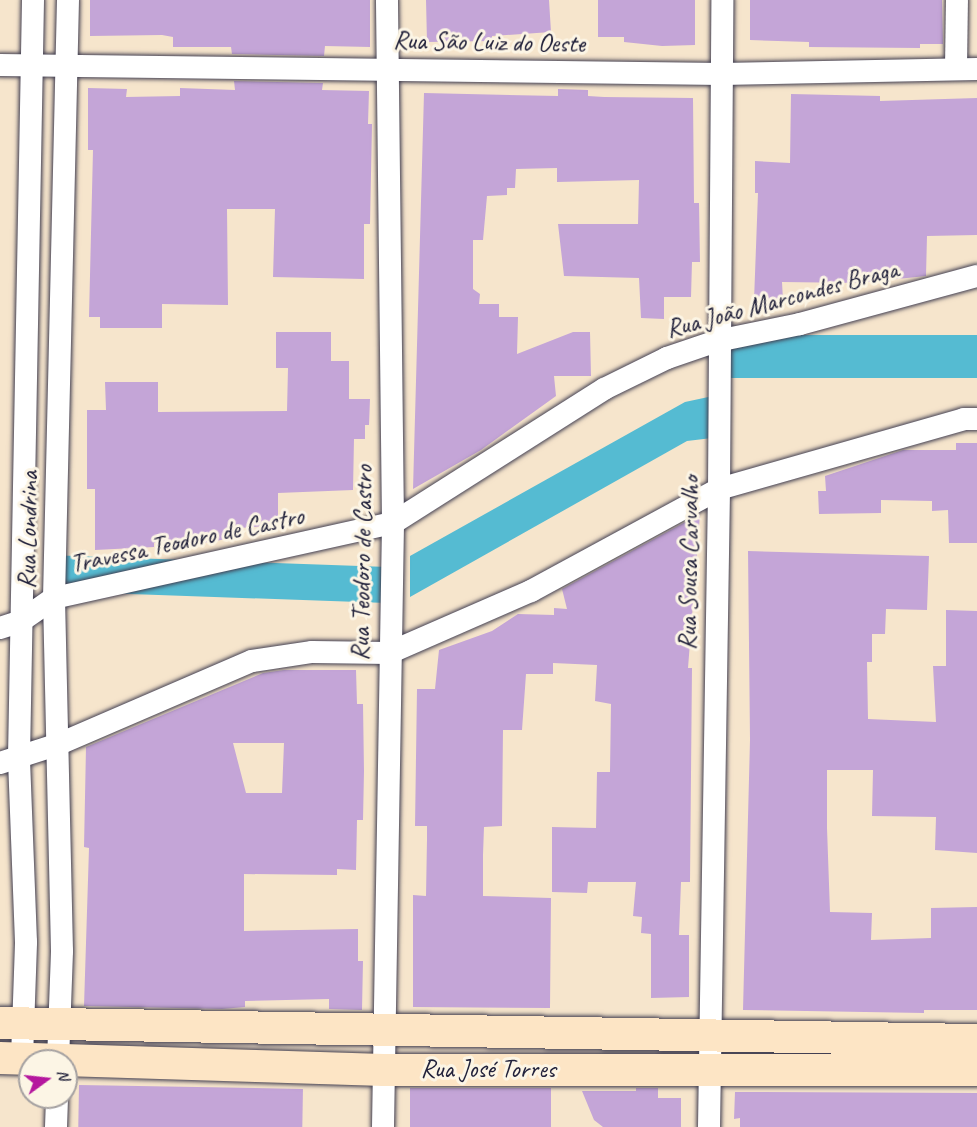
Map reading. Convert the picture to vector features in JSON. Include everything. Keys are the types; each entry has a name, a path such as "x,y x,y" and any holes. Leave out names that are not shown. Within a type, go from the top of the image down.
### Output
{"street":[{"name":"Rua Londrina","path":"11,1058 12,1023 27,942 9,760 10,625 33,66 33,0"},
{"name":"Rua Londrina","path":"58,1049 59,744 54,598 68,0"},
{"name":"Rua Teodoro de Castro","path":"383,1127 389,653 393,523 386,70 387,0"},
{"name":"Rua Sousa Carvalho","path":"709,1127 719,489 717,341 722,0"},
{"path":"957,0 967,69"},
{"name":"Rua São Luiz do Oeste","path":"0,65 722,74 967,69"},
{"name":"Rua João Marcondes Braga","path":"393,523 604,389 667,358 717,341 800,324 977,276"},
{"path":"9,760 59,744 252,661 312,652 389,653 531,591 719,489 964,419 977,419"},
{"name":"Travessa Teodoro de Castro","path":"10,625 54,598 393,523"},
{"name":"Rua José Torres","path":"12,1023 383,1032 977,1040"},
{"name":"Rua José Torres","path":"78,1061 384,1070 709,1067 977,1070"},
{"path":"56,1127 57,1109"}],"water":[{"path":"729,335 977,335 977,378 729,378"},
{"path":"713,396 712,438 687,441 410,597 410,556 685,402"},
{"path":"62,556 388,567 387,603 61,592"}],"building":[{"path":"90,0 370,0 370,47 325,46 324,56 232,54 231,47 173,47 173,37 162,35 90,36"},
{"path":"426,0 549,0 551,32 492,36 492,41 427,42"},
{"path":"598,0 695,0 695,45 662,46 624,42 624,37 598,37"},
{"path":"750,0 942,0 943,44 920,44 920,48 809,47 809,42 750,40"},
{"path":"234,81 323,83 322,90 369,91 368,124 372,124 370,224 364,224 364,279 273,277 275,209 227,209 228,305 162,304 162,328 100,328 100,317 89,317 93,150 88,150 88,88 127,89 126,97 180,96 180,88 235,90"},
{"path":"558,89 588,90 588,96 693,98 694,203 699,203 700,262 692,262 691,297 664,297 664,319 641,318 639,278 564,276 558,224 638,224 639,180 557,182 557,168 516,169 515,188 507,188 507,195 487,196 483,240 473,240 473,289 480,294 479,304 499,304 499,317 518,317 517,354 573,332 590,332 591,376 554,376 556,396 481,450 413,489 424,93 558,96"},
{"path":"791,94 880,96 880,101 977,98 977,235 927,236 926,276 859,283 782,282 783,300 754,301 758,193 755,193 755,161 790,163"},
{"path":"276,332 331,332 331,361 349,361 349,399 370,399 369,425 365,425 365,439 354,439 353,490 278,493 278,525 227,529 227,539 203,543 202,538 154,543 154,547 95,550 95,489 87,489 87,410 106,410 105,382 158,382 158,412 287,411 288,368 276,368"},
{"path":"956,443 977,443 977,543 949,543 948,510 932,511 932,501 881,500 881,513 819,514 818,491 826,491 825,476 903,450 956,450"},
{"path":"700,514 688,668 692,668 690,882 681,882 679,935 689,935 689,997 651,998 651,934 641,933 642,917 633,916 636,882 588,882 587,893 552,892 552,827 596,828 597,772 610,772 611,704 595,701 597,665 553,663 553,674 526,674 522,730 503,730 502,826 484,827 483,855 483,896 551,898 550,1008 413,1007 413,895 426,896 427,839 427,826 415,826 417,689 435,689 439,650 492,631 518,614 554,615 554,608 567,609 562,589"},
{"path":"748,551 929,556 927,610 886,609 885,634 872,634 872,662 867,662 868,719 936,722 933,666 946,666 946,610 977,611 977,853 935,850 936,817 872,816 873,770 827,770 827,828 830,912 872,913 871,940 931,938 931,908 977,907 977,1010 924,1010 924,1013 743,1010 750,740"},
{"path":"284,670 356,670 357,704 363,704 363,820 357,820 356,870 337,869 337,875 244,874 244,931 358,929 358,961 363,961 362,1010 329,1009 329,999 245,1001 245,1007 222,1009 84,1006 89,848 84,847 86,747 263,673","holes":["233,743 284,743 282,793 246,793"]},
{"path":"79,1085 303,1089 302,1127 78,1127"},
{"path":"410,1088 551,1088 551,1127 410,1127"},
{"path":"636,1088 658,1088 658,1098 681,1098 681,1127 603,1127 594,1120 582,1091 636,1091"},
{"path":"735,1092 977,1093 977,1127 740,1127 740,1118 734,1119"}]}
